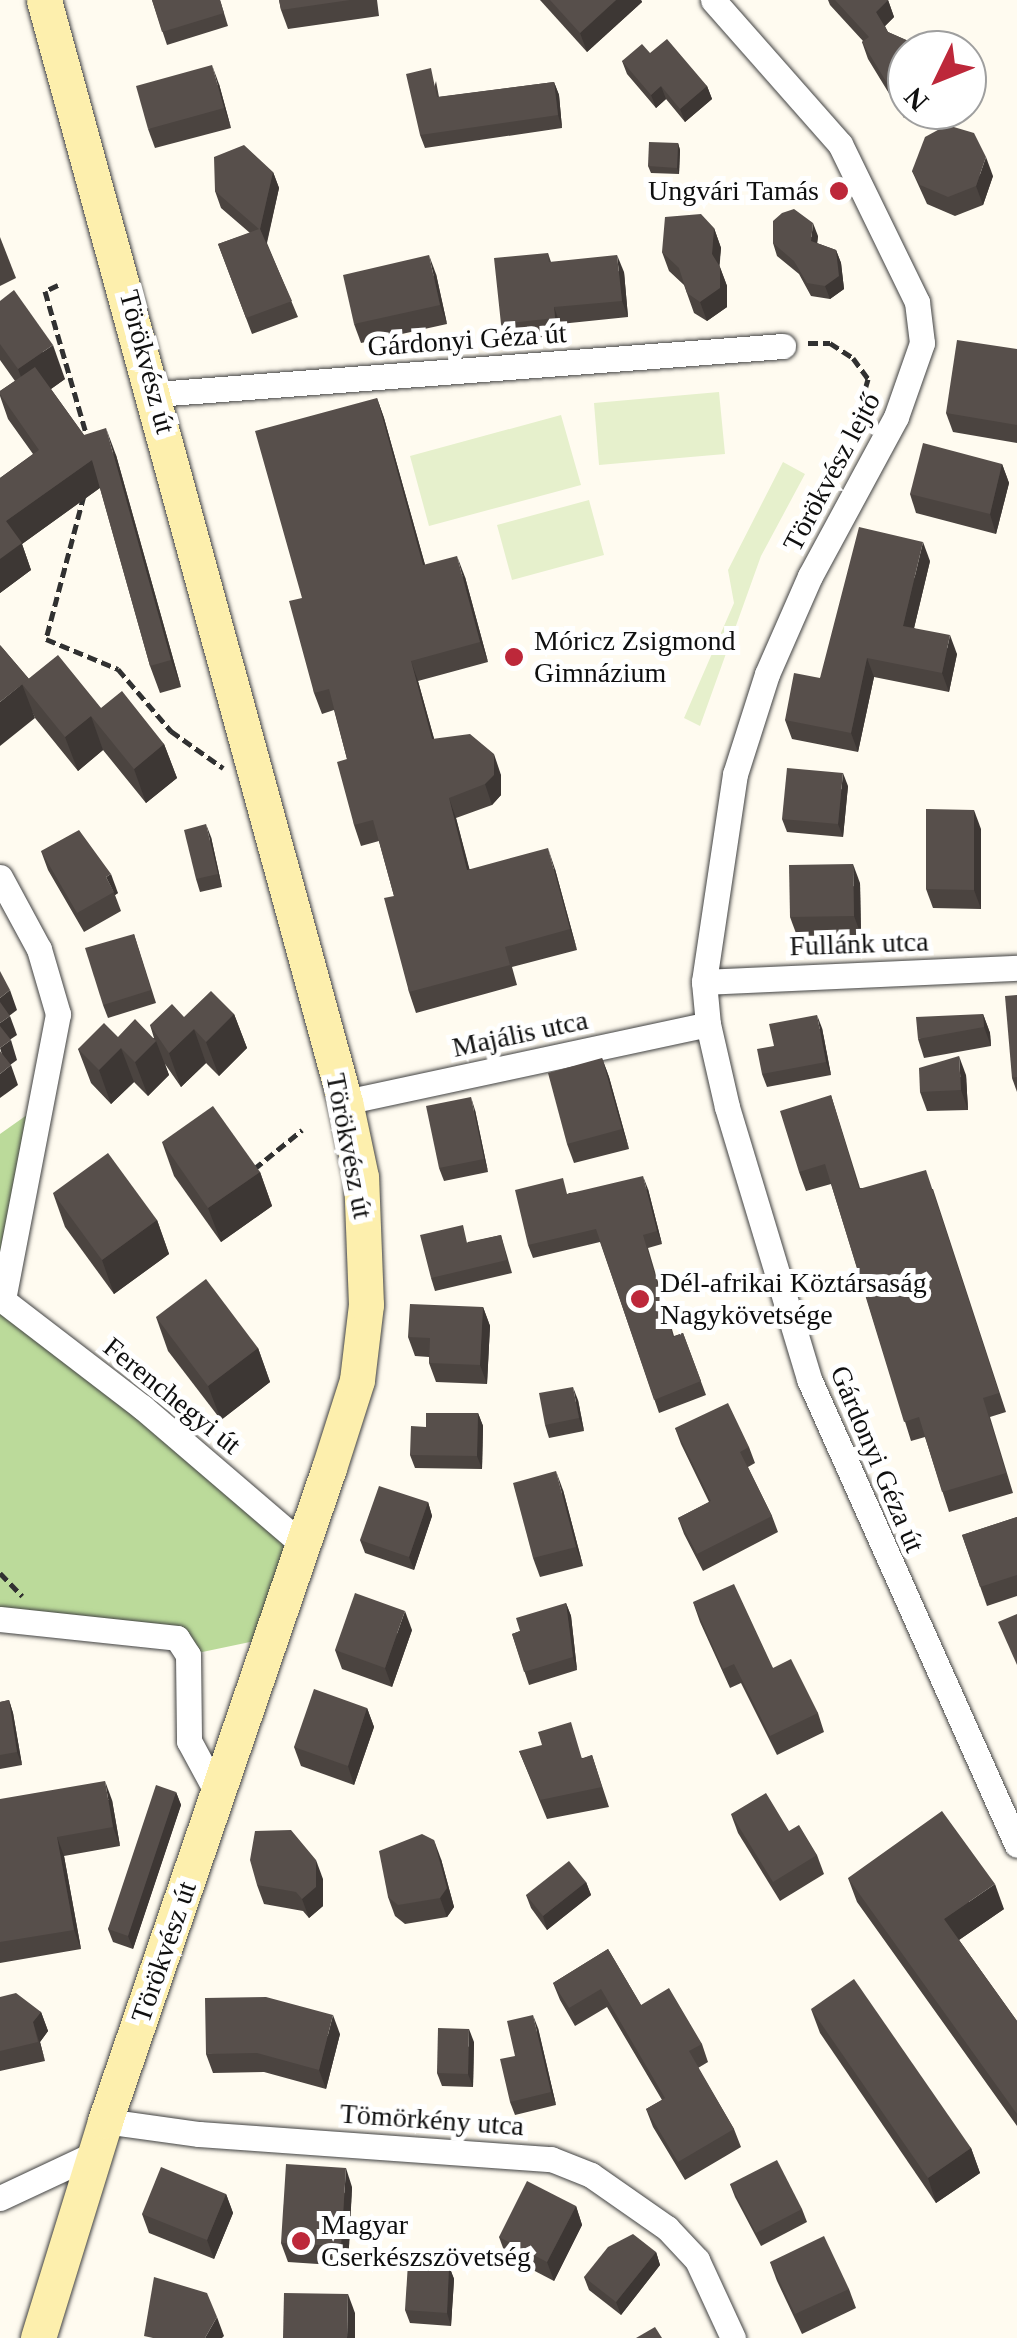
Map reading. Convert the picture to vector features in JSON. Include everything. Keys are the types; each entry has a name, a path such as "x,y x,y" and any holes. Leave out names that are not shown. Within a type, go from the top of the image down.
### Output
{"street":[{"name":"Törökvész út","path":"38,2338 100,2137 356,1380 366,1305 361,1177 344,1102 156,394 44,0"},
{"name":"Törökvész lejtő","path":"708,1024 704,982 736,774 767,674 810,576 914,379 920,330 918,302 877,208 840,144 713,0"},
{"name":"Gárdonyi Géza út","path":"156,394 783,346"},
{"path":"0,878 39,949 58,1014 2,1299"},
{"name":"Fullánk utca","path":"704,982 1017,968"},
{"name":"Gárdonyi Géza út","path":"708,1024 726,1107 809,1379 1017,1844"},
{"name":"Majális utca","path":"344,1102 708,1024"},
{"name":"Ferenchegyi út","path":"2,1299 142,1407 303,1545"},
{"path":"0,1619 177,1638 188,1655 188,1741 216,1793"},
{"name":"Tömörkény utca","path":"100,2137 200,2134 551,2159 591,2174 667,2228 697,2260 734,2338"},
{"path":"0,2198 100,2137"}],"path":[{"path":"58,285 44,291 90,450"},
{"path":"783,346 841,348 868,379 862,400 896,417"},
{"path":"85,485 46,639 118,670 172,731 237,780"},
{"path":"249,1173 302,1130"}],"green space":[{"path":"719,392 725,454 599,465 594,403"},
{"path":"561,415 581,485 429,526 410,456"},
{"path":"783,462 805,474 761,556 700,726 684,718 734,603 728,570"},
{"path":"589,500 604,555 512,580 497,525"},
{"path":"41,1105 4,1300 303,1545 274,1637 188,1655 177,1638 0,1619 0,1134"}],"building":[{"path":"152,0 220,0 224,13 162,32"},
{"path":"279,0 350,0 281,10"},
{"path":"550,0 616,0 580,33"},
{"path":"835,0 888,0 876,12 887,30 887,83 862,42 869,37"},
{"path":"667,39 707,86 680,109 661,86 651,95 622,61 642,44 650,53"},
{"path":"212,65 224,108 148,129 136,86"},
{"path":"431,68 437,97 554,82 558,115 420,135 406,74"},
{"path":"938,130 974,133 986,157 976,186 948,197 920,185 912,171 925,137"},
{"path":"649,142 678,143 677,168 648,166"},
{"path":"244,145 273,172 260,229 292,301 246,318 218,244 259,229 215,191 214,157"},
{"path":"794,209 813,223 811,241 836,250 839,276 825,286 807,283 794,261 773,243 773,221"},
{"path":"701,214 714,228 712,254 720,267 720,288 700,302 687,293 679,268 662,252 665,217"},
{"path":"548,253 549,262 617,255 622,301 554,307 555,318 501,324 494,258"},
{"path":"429,255 440,305 354,324 343,275"},
{"path":"14,290 53,345 18,369 0,344 0,301"},
{"path":"957,340 1017,349 1017,425 946,413"},
{"path":"35,367 84,435 106,428 171,660 150,666 92,460 6,521 22,543 0,559 0,478 39,450 0,391"},
{"path":"377,398 423,565 457,556 480,642 411,661 432,739 470,734 494,754 494,775 485,784 449,798 467,870 548,848 570,929 505,947 510,965 409,992 384,898 394,896 373,820 354,825 337,762 347,759 329,689 314,693 289,601 302,598 255,431"},
{"path":"923,443 1002,464 990,514 910,494"},
{"path":"859,527 923,542 903,626 950,635 942,673 867,658 851,733 785,720 794,673 820,678"},
{"path":"0,645 29,679 0,702"},
{"path":"58,655 101,708 122,691 164,744 134,769 91,716 65,737 22,684"},
{"path":"787,768 843,773 838,824 782,819"},
{"path":"926,809 974,810 974,890 926,889"},
{"path":"206,824 218,874 196,879 184,830"},
{"path":"79,830 111,874 106,877 114,892 77,913 41,851"},
{"path":"853,864 854,916 790,917 789,865"},
{"path":"134,934 151,990 103,1005 85,948"},
{"path":"0,971 10,990 0,998"},
{"path":"211,991 234,1014 206,1042 194,1029 169,1053 150,1025 172,1004 184,1017"},
{"path":"1017,995 1017,1077 1012,1078 1005,996"},
{"path":"0,1002 10,1016 0,1023"},
{"path":"983,1014 984,1027 918,1039 916,1017"},
{"path":"817,1015 826,1062 762,1074 757,1049 774,1046 769,1024"},
{"path":"135,1019 156,1041 135,1062 121,1048 99,1070 78,1049 104,1023 118,1037"},
{"path":"0,1026 11,1040 0,1048"},
{"path":"0,1051 11,1065 0,1074"},
{"path":"959,1056 961,1090 920,1092 919,1068"},
{"path":"602,1058 622,1129 567,1144 548,1073"},
{"path":"831,1095 859,1189 926,1170 999,1393 983,1398 1006,1473 942,1492 919,1417 904,1422 825,1164 799,1172 780,1111"},
{"path":"471,1097 484,1159 439,1168 426,1106"},
{"path":"213,1106 260,1172 208,1208 162,1142"},
{"path":"108,1153 157,1220 102,1260 53,1193"},
{"path":"643,1176 657,1231 643,1235 673,1337 683,1333 701,1381 654,1400 596,1229 528,1245 515,1190 563,1178 567,1194"},
{"path":"463,1225 467,1243 501,1235 507,1260 431,1278 420,1235"},
{"path":"206,1279 258,1348 208,1386 156,1317"},
{"path":"410,1304 483,1307 480,1365 429,1363 430,1338 408,1337"},
{"path":"573,1387 579,1418 545,1425 539,1393"},
{"path":"728,1403 749,1447 740,1452 772,1516 697,1554 678,1518 711,1501 675,1428"},
{"path":"426,1413 478,1413 477,1456 410,1455 411,1426 426,1427"},
{"path":"556,1471 576,1547 533,1558 513,1483"},
{"path":"379,1486 428,1502 409,1557 360,1540"},
{"path":"1017,1517 1017,1575 980,1587 962,1535"},
{"path":"734,1584 773,1668 791,1659 818,1713 770,1736 734,1664 723,1669 693,1602"},
{"path":"355,1593 405,1611 385,1668 335,1650"},
{"path":"566,1603 573,1657 524,1672 512,1634 520,1631 516,1618"},
{"path":"1017,1614 1017,1665 998,1622"},
{"path":"314,1689 367,1708 348,1766 294,1747"},
{"path":"9,1700 17,1752 0,1755 0,1702"},
{"path":"571,1722 582,1759 592,1755 602,1787 540,1800 519,1751 542,1745 538,1732"},
{"path":"105,1781 113,1827 57,1837 74,1930 0,1942 0,1799"},
{"path":"156,1785 176,1792 128,1936 108,1929"},
{"path":"766,1793 789,1831 799,1825 817,1855 773,1882 731,1814"},
{"path":"942,1811 995,1884 944,1919 1017,2021 1017,2114 848,1878"},
{"path":"291,1830 316,1860 316,1887 302,1899 296,1892 257,1885 250,1860 255,1831"},
{"path":"422,1834 434,1840 447,1888 440,1898 398,1905 388,1897 379,1851"},
{"path":"569,1861 586,1882 543,1916 526,1895"},
{"path":"608,1949 641,2005 669,1988 702,2044 689,2051 734,2129 678,2162 646,2109 665,2098 601,1989 569,2008 553,1983"},
{"path":"854,1979 971,2148 928,2178 811,2009"},
{"path":"16,1993 41,2012 33,2022 38,2042 0,2051 0,1997"},
{"path":"266,1997 333,2015 319,2070 257,2053 206,2054 205,1998"},
{"path":"533,2015 551,2092 510,2102 500,2059 515,2056 507,2021"},
{"path":"438,2028 469,2029 468,2074 437,2073"},
{"path":"777,2160 802,2209 756,2233 730,2184"},
{"path":"286,2164 346,2168 341,2246 281,2243"},
{"path":"161,2167 226,2194 207,2240 142,2214"},
{"path":"527,2181 576,2206 547,2262 499,2237"},
{"path":"633,2234 656,2252 616,2302 584,2277 608,2247"},
{"path":"824,2236 849,2289 795,2314 770,2262"},
{"path":"408,2263 449,2266 447,2313 405,2310"},
{"path":"154,2277 207,2293 217,2317 205,2338 144,2336"},
{"path":"284,2293 348,2294 347,2338 283,2338"},
{"path":"655,2327 662,2338 636,2338"}],"place":[{"name":"Ungvári Tamás","path":"839,191"},
{"name":"Móricz Zsigmond Gimnázium","path":"514,657"},
{"name":"Dél-afrikai Köztársaság Nagykövetsége","path":"640,1299"},
{"name":"Magyar Cserkészszövetség","path":"301,2241"}]}
